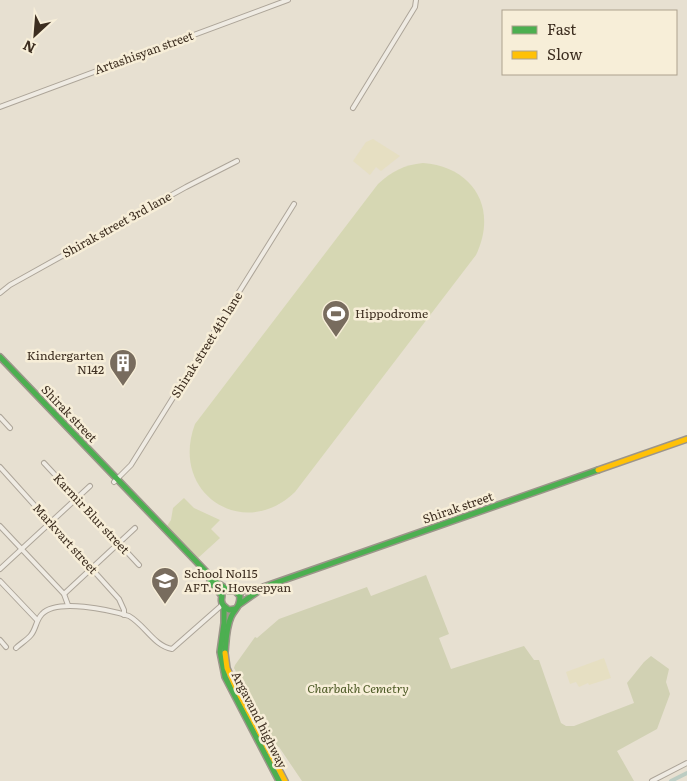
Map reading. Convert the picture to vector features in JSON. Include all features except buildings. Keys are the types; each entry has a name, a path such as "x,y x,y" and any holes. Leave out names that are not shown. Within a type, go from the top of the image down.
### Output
{"main road":[{"name":"Shirak street","path":"0,356 213,584 222,596"},
{"name":"Shirak street","path":"0,362 215,582 229,590 235,591 255,590 687,440"},
{"name":"Shirak street","path":"235,609 256,592 687,440"},
{"path":"229,590 222,596 223,606 229,610 235,609"},
{"path":"235,591 240,596 240,604"},
{"name":"Argavand highway","path":"223,606 224,623 220,652 225,677 279,781"},
{"name":"Argavand highway","path":"235,609 231,617 226,639 227,668 285,781"}],"street":[{"name":"Artashisyan street","path":"0,107 288,0"},
{"path":"353,108 416,7 416,0"},
{"name":"Shirak street 3rd lane","path":"0,294 10,285 186,187 237,161"},
{"name":"Shirak street 4th lane","path":"116,480 136,457 294,204"},
{"path":"0,417 10,428"},
{"name":"Karmir Blur street","path":"44,463 139,565"},
{"name":"Markvart street","path":"0,467 119,599 124,615"},
{"path":"0,569 90,486"},
{"path":"0,526 64,594 68,605"},
{"path":"64,594 135,528"},
{"path":"0,581 37,620"},
{"path":"16,648 31,635 37,620 46,610 57,606 68,605 124,615 136,620 161,645 172,649 223,606"},
{"path":"0,640 6,647"},
{"path":"652,781 687,763"}],"shaded area":[{"path":"373,139 400,156 381,171 376,167 370,175 353,161 366,142"},
{"path":"604,658 611,678 579,687 576,682 570,684 566,672"}],"green space":[{"name":"Hippodrome","path":"423,163 441,166 456,173 468,182 477,193 482,207 484,222 482,238 476,255 295,492 275,506 254,512 234,511 216,503 202,489 192,471 190,449 195,424 378,184 399,169"},
{"path":"184,498 194,508 220,520 211,529 220,538 198,558 167,526 171,520 173,508"},
{"name":"Charbakh Cemetry","path":"426,575 449,634 439,638 451,669 524,646 534,660 539,660 561,723 566,726 574,726 634,703 627,683 651,656 669,669 666,682 670,694 657,729 617,751 634,781 302,781 279,747 273,745 234,668 235,665 255,637 257,638 279,619 367,587 371,596"}],"waterway":[{"path":"671,781 687,773"}],"traffic: fast":[{"path":"0,357 215,581 229,591 235,591 240,596 238,606 228,626 225,653"},
{"path":"235,591 255,590 598,470"},
{"path":"210,581 222,596 221,601 224,606 229,610 235,609"},
{"path":"240,604 257,592"},
{"path":"224,607 220,652 225,677 279,781"}],"traffic: slow":[{"path":"598,470 687,439"},
{"path":"225,653 227,668 235,686 285,781"}],"place":[{"name":"Hippodrome","path":"336,338"},
{"name":"Kindergarten N142","path":"123,387"},
{"name":"School No115 AFT. S. Hovsepyan","path":"165,605"}]}
